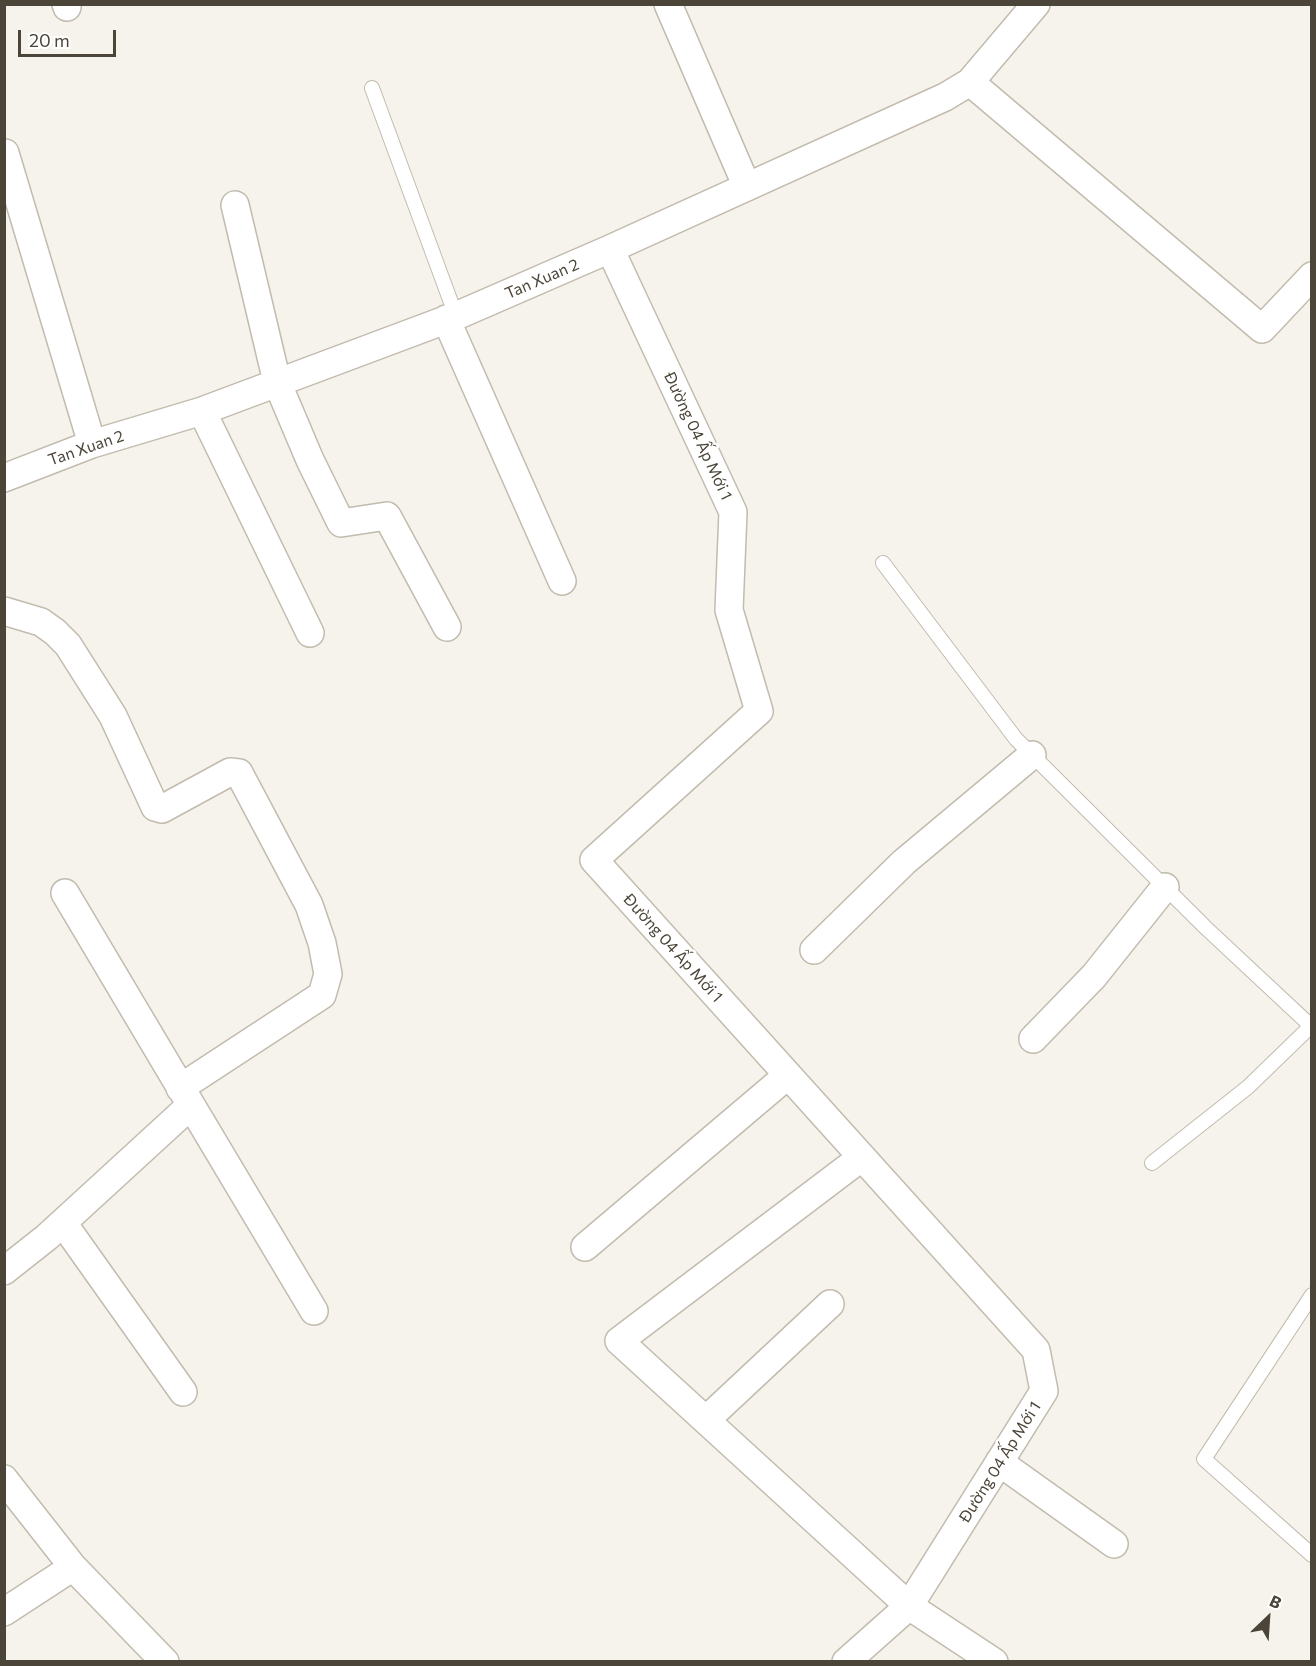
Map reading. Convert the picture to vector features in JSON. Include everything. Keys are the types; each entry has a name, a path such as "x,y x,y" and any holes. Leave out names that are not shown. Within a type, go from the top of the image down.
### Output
{"street":[{"path":"668,4 747,187"},
{"name":"Tan Xuan 2","path":"4,478 92,444 202,411 451,317 610,249 945,97 970,82 1036,4"},
{"path":"970,82 1262,329 1311,276"},
{"path":"5,153 92,444"},
{"path":"235,205 277,382 310,460 341,523 387,516 447,627"},
{"name":"Đường 04 Ấp Mới 1","path":"610,249 734,512 729,609 759,711 594,860 1036,1350 1044,1391 909,1606 846,1662"},
{"path":"451,317 562,581"},
{"path":"202,411 310,633"},
{"path":"4,611 41,622 68,645 112,716 155,807 162,809 230,772 239,773 309,905 322,943 328,974 322,995 186,1096 63,1223 4,1271"},
{"path":"814,950 904,862 1032,754"},
{"path":"1033,1039 1094,976 1165,887"},
{"path":"65,893 314,1311"},
{"path":"585,1247 788,1075"},
{"path":"861,1157 619,1341 909,1606 994,1662"},
{"path":"63,1223 183,1392"},
{"path":"706,1420 830,1304"},
{"path":"999,1462 1114,1544"},
{"path":"4,1479 73,1567 165,1662"},
{"path":"4,1612 73,1567"}],"lane":[{"path":"372,88 451,317"},
{"path":"883,563 1016,739 1165,887 1311,1027 1248,1087 1152,1163"},
{"path":"1311,1295 1204,1459 1311,1555"}]}
